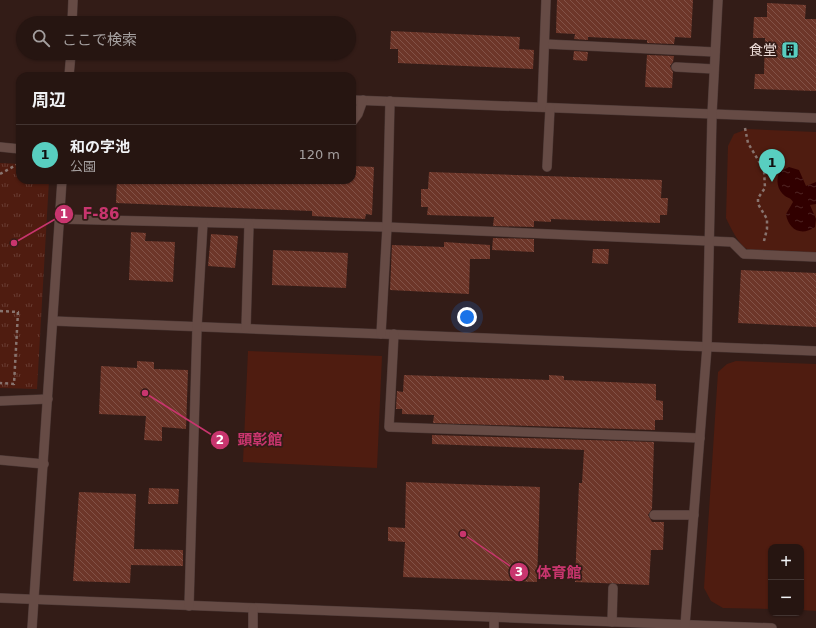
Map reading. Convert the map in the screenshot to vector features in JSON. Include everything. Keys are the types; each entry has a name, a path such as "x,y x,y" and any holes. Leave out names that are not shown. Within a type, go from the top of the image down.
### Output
{"lane":[{"path":"73,16 74,0"},
{"path":"546,0 545,44 547,167"},
{"path":"686,625 707,347 712,114 718,0"},
{"path":"545,44 715,52"},
{"path":"69,72 70,60"},
{"path":"676,67 714,69"},
{"path":"356,100 816,118"},
{"path":"356,117 363,100"},
{"path":"381,334 387,227 390,101"},
{"path":"0,147 16,149"},
{"path":"32,628 62,184"},
{"path":"60,219 387,227 732,242 744,254 816,257"},
{"path":"189,606 202,223"},
{"path":"246,328 249,224"},
{"path":"53,321 816,351"},
{"path":"394,334 389,427 700,438"},
{"path":"0,401 48,400"},
{"path":"0,460 44,464"},
{"path":"654,515 694,516"},
{"path":"612,622 613,588"},
{"path":"0,598 772,628"},
{"path":"253,628 254,609"},
{"path":"494,618 494,628"}],"path":[{"path":"745,130 748,143 764,170 765,188 758,198 758,204 767,219 764,244 767,255"},
{"path":"0,174 16,164"},
{"path":"0,311 18,312 14,384 0,383"}],"green space":[{"path":"747,129 816,132 816,252 747,249 741,244 732,231 726,218 728,146 734,134"},
{"path":"0,163 16,164 16,184 49,184 37,389 0,388"},
{"path":"248,351 382,356 377,468 243,462"},
{"path":"736,361 816,364 816,611 804,610 804,544 768,544 768,609 723,608 711,601 704,588 718,372 727,364"}],"water":[{"path":"789,167 799,170 806,186 816,182 816,204 810,205 816,219 815,227 810,230 796,230 789,224 787,219 786,214 793,202 780,191 778,178 779,172"}],"building":[{"path":"557,0 693,0 691,38 675,37 674,44 647,43 647,40 588,37 588,40 574,39 575,34 556,33"},
{"name":"食堂","path":"767,3 806,5 805,19 816,19 816,91 754,89 755,74 764,74 765,38 753,38 754,17 767,17"},
{"path":"391,31 520,37 519,49 534,50 533,69 398,63 398,49 390,49"},
{"path":"574,51 588,52 587,61 573,60"},
{"path":"647,55 674,56 673,62 670,66 673,72 672,88 645,87"},
{"path":"356,166 374,167 372,215 366,214 365,219 312,216 312,211 116,203 117,184 356,184"},
{"path":"429,172 662,180 661,198 668,198 667,215 660,215 660,223 551,219 551,222 534,221 534,227 493,226 494,217 427,215 428,207 421,207 421,189 428,189"},
{"path":"131,232 146,233 145,241 175,242 173,282 129,280"},
{"path":"211,234 238,236 235,268 208,266"},
{"path":"493,238 534,239 534,252 492,250"},
{"path":"444,242 490,245 490,259 470,259 469,294 390,290 392,245 444,247"},
{"path":"593,249 609,249 608,264 592,263"},
{"path":"273,250 348,253 346,288 272,285"},
{"path":"741,270 816,273 816,327 738,323"},
{"path":"137,361 154,362 154,369 188,370 186,429 162,427 162,441 144,440 146,416 99,414 101,366 137,368"},
{"path":"404,375 549,380 549,375 564,376 564,380 656,384 656,400 663,401 663,420 655,420 655,430 433,423 434,415 402,414 402,409 396,409 397,391 403,392"},
{"path":"432,435 654,442 652,509 648,515 652,522 664,522 663,550 651,550 649,585 575,582 579,483 582,483 584,450 432,444"},
{"path":"406,482 540,487 537,582 403,577 405,542 388,541 388,527 405,528"},
{"path":"149,488 179,489 178,504 148,504"},
{"path":"79,492 136,494 134,549 183,550 183,566 131,565 130,583 73,581"}],"place":[{"name":"食堂","path":"790,50"},
{"name":"和の字池","path":"772,182"},
{"name":"F-86","path":"14,243"},
{"name":"顕彰館","path":"145,393"},
{"name":"体育館","path":"463,534"}]}
